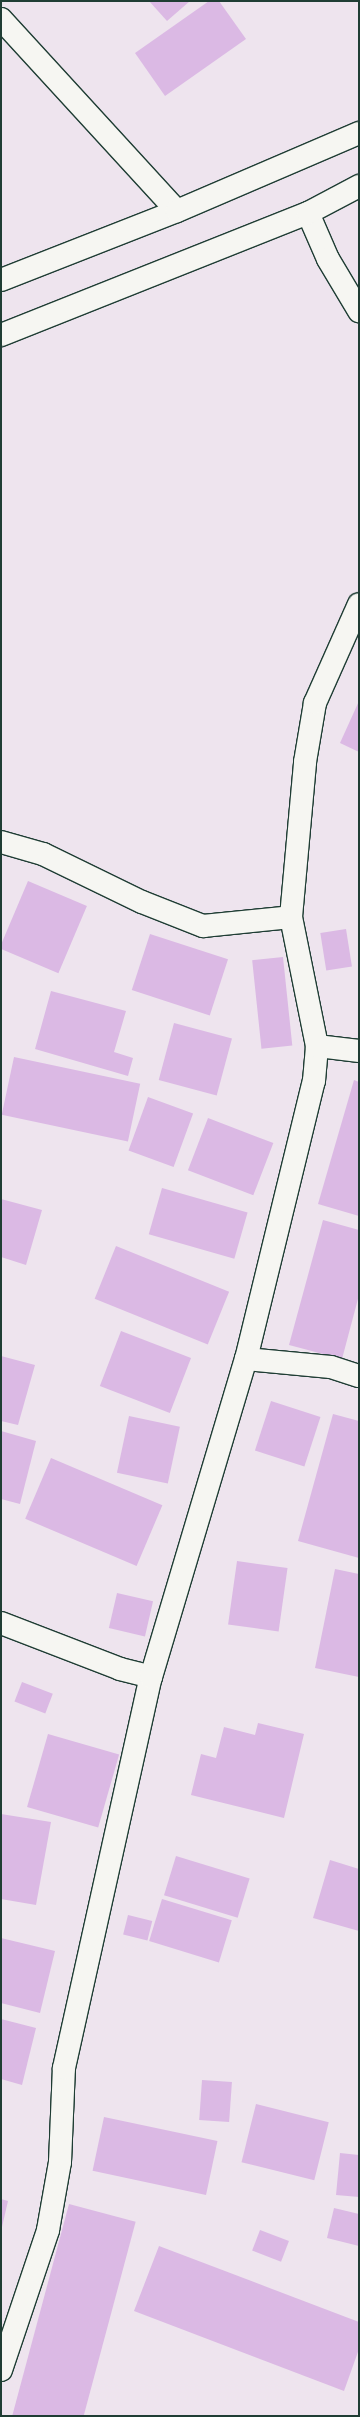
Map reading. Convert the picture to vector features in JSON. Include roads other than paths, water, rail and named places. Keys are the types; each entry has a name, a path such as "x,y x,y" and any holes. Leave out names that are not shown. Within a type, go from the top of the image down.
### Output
{"main road":[{"path":"1,19 177,211"},
{"path":"1,280 177,211 359,133"},
{"path":"1,335 308,213 359,186"},
{"path":"308,213 328,259 359,311"},
{"path":"1,2370 48,2230 60,2162 64,2068 151,1677 246,1359 314,1081 317,1046 291,916 305,762 315,703 359,604"},
{"path":"1,842 43,854 142,902 203,926 291,916"},
{"path":"317,1046 359,1051"},
{"path":"246,1359 331,1367 359,1376"},
{"path":"1,1623 120,1669 151,1677"}]}
